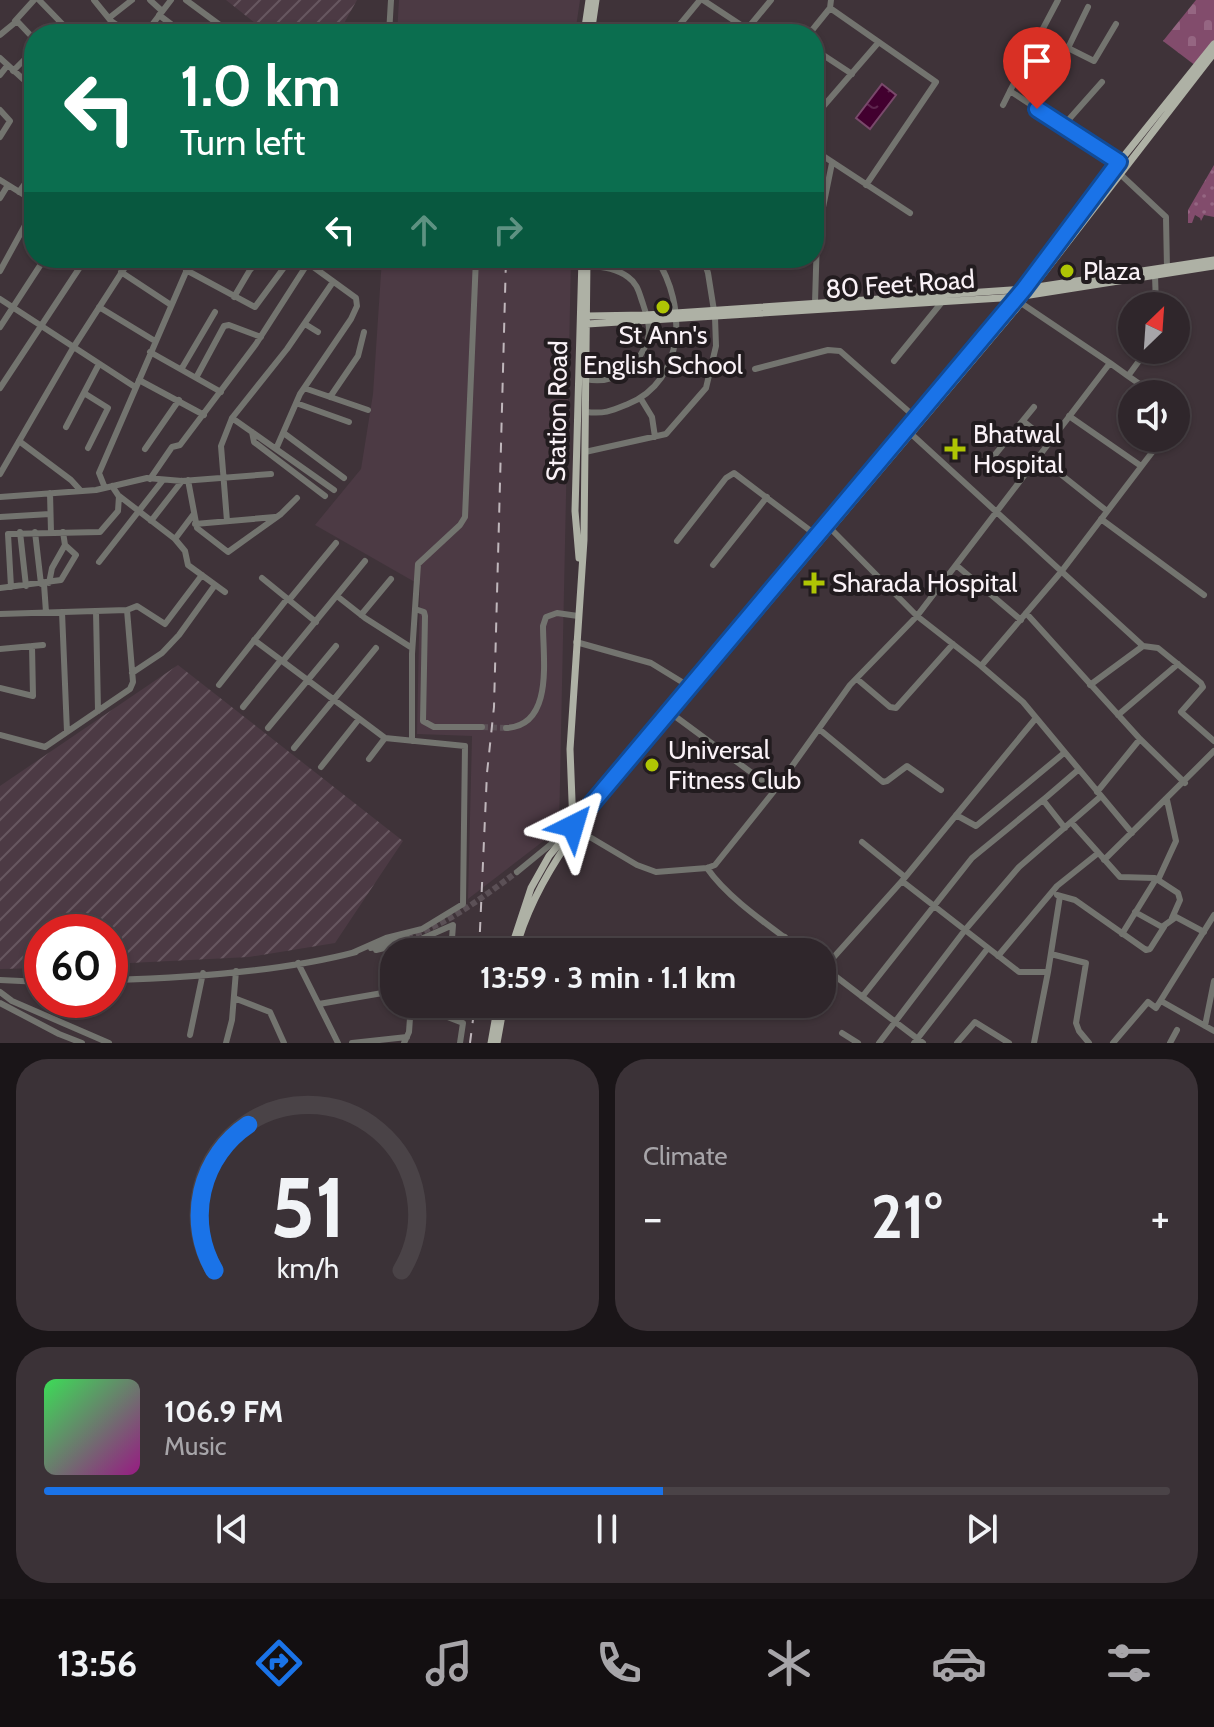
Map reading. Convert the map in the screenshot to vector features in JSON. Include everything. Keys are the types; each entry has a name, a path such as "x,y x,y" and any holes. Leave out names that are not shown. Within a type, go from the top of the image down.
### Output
{"main road":[{"path":"585,24 589,0"},
{"path":"592,24 596,0"},
{"path":"909,431 916,418 1028,290 1214,44"},
{"path":"1121,167 1214,53"},
{"name":"80 Feet Road","path":"1028,290 1214,263"},
{"name":"80 Feet Road","path":"715,314 815,303 1028,290 1155,275 1214,263"},
{"name":"Station Road","path":"575,828 570,749 584,536 585,268"},
{"name":"Station Road","path":"581,564 575,511 585,268"},
{"path":"518,938 533,900 575,828 1019,300"},
{"name":"80 Feet Road","path":"587,320 1019,300"},
{"path":"494,1043 498,1018"}],"street":[{"path":"0,35 37,0 62,24"},
{"path":"94,0 117,24"},
{"path":"109,18 132,0"},
{"path":"150,0 173,24"},
{"path":"152,24 171,0"},
{"path":"186,0 214,24"},
{"path":"390,24 391,0"},
{"path":"681,24 701,0 734,24"},
{"path":"752,24 771,0"},
{"path":"1003,105 1058,0"},
{"path":"816,24 830,4 878,43 936,82 866,185"},
{"path":"1068,48 1088,7"},
{"path":"15,22 24,28"},
{"path":"1040,34 1095,61 1116,24"},
{"path":"824,100 878,43"},
{"path":"824,56 852,74"},
{"path":"0,58 24,80"},
{"path":"0,75 24,58"},
{"path":"1063,126 1102,82"},
{"path":"1010,91 1121,167 1166,217 1167,268"},
{"path":"0,110 10,121 0,137"},
{"path":"824,157 910,213"},
{"path":"824,198 832,163"},
{"path":"0,180 24,195"},
{"path":"0,198 8,185"},
{"path":"19,192 24,185"},
{"path":"0,271 24,227"},
{"path":"0,327 38,268"},
{"path":"0,388 80,268"},
{"path":"0,474 123,268"},
{"path":"225,592 188,565 183,548 175,539 108,487 99,473 186,270 253,307 284,268"},
{"path":"150,479 172,447 180,445 221,392 305,268"},
{"path":"276,449 304,388 357,306 356,298 315,268"},
{"path":"412,741 412,648 418,564 465,517 476,268"},
{"path":"586,379 600,382 638,361 649,333 648,318 637,286 630,278 609,268"},
{"path":"586,412 605,414 641,399 668,370 676,337 676,316 672,291 661,268"},
{"path":"585,452 666,434 706,388 714,363 715,314 705,268"},
{"path":"815,303 816,268"},
{"path":"234,297 251,269"},
{"path":"121,272 171,305"},
{"path":"1155,275 1156,292"},
{"path":"227,521 222,443 232,418 305,324 333,282"},
{"path":"0,299 135,387"},
{"path":"1019,300 1134,380"},
{"path":"894,361 942,302"},
{"path":"99,307 155,341"},
{"path":"182,368 215,312"},
{"path":"305,324 318,332"},
{"path":"197,376 224,326 261,337"},
{"path":"330,397 358,356 364,332"},
{"path":"755,369 828,350 840,351 916,418"},
{"path":"150,352 221,392"},
{"path":"517,872 575,828 637,865 656,872 715,865 857,679 917,616 1110,363"},
{"path":"66,427 99,364"},
{"path":"1128,376 1137,364"},
{"path":"139,380 204,415"},
{"path":"304,388 368,410"},
{"path":"84,393 108,408 88,448"},
{"path":"641,399 652,417 655,437"},
{"path":"145,449 179,400"},
{"path":"296,403 349,422"},
{"path":"994,456 1034,407"},
{"path":"1069,416 1141,466"},
{"path":"232,418 334,490"},
{"path":"1023,421 1050,442"},
{"path":"909,431 1143,646 1158,648 1203,686 1181,712 1214,741"},
{"path":"252,432 254,442 325,496"},
{"path":"285,434 344,478"},
{"path":"19,441 81,491"},
{"path":"981,666 1061,572 1152,452"},
{"path":"1039,457 1107,511"},
{"path":"0,497 81,491 150,479 185,481 271,474"},
{"path":"677,541 730,474 739,475 819,538"},
{"path":"99,562 163,480"},
{"path":"185,481 195,524 228,552 278,517 297,498"},
{"path":"151,521 185,481"},
{"path":"50,493 51,532"},
{"path":"11,587 7,536 20,532 100,532 118,511 119,496"},
{"path":"713,565 767,497"},
{"path":"0,517 50,514"},
{"path":"175,539 193,515"},
{"path":"195,524 278,517"},
{"path":"1101,519 1204,595"},
{"path":"829,526 917,616 1023,702 1132,833"},
{"path":"20,532 26,586"},
{"path":"35,532 45,584 46,612"},
{"path":"0,588 61,580 75,556 65,545 63,532"},
{"path":"219,685 336,543"},
{"path":"45,584 65,545"},
{"path":"243,707 365,561"},
{"path":"956,565 1023,616 1185,783"},
{"path":"0,614 127,610 137,606 165,624 202,575"},
{"path":"262,578 316,622"},
{"path":"361,615 391,579"},
{"path":"132,673 162,653 215,585"},
{"path":"337,596 412,648"},
{"path":"415,609 424,612 425,616 423,721 434,727 482,727"},
{"path":"0,735 42,748 130,689 133,682 127,610"},
{"path":"96,611 98,711"},
{"path":"62,612 67,733"},
{"path":"506,728 525,722 543,696 543,626 546,617 557,613 578,616"},
{"path":"254,640 385,738 465,746 463,904 422,929 386,938 352,953"},
{"path":"576,642 651,663 693,688"},
{"path":"857,679 890,707 896,708 953,644"},
{"path":"0,649 43,645"},
{"path":"0,688 34,695 32,646"},
{"path":"268,728 336,646"},
{"path":"1090,685 1143,646"},
{"path":"294,748 376,648"},
{"path":"1118,715 1178,664"},
{"path":"671,714 775,790"},
{"path":"836,953 904,879 1036,718"},
{"path":"321,767 359,719"},
{"path":"819,729 883,782 907,766 941,790"},
{"path":"369,759 385,738"},
{"path":"879,1043 965,930 1019,867 1098,795 1140,739"},
{"path":"1104,860 1214,751"},
{"path":"956,815 976,826 1064,753"},
{"path":"862,997 972,858 1078,770"},
{"path":"1044,799 1065,828"},
{"path":"1122,934 1157,880 1176,841 1167,800"},
{"path":"1050,894 1075,900 1146,950 1150,949 1172,918 1180,895 1157,880 1121,878 1071,822"},
{"path":"862,842 934,906 1019,972 1048,972"},
{"path":"998,956 1050,894 1097,854"},
{"path":"707,868 713,877 785,937"},
{"path":"1034,1043 1060,896"},
{"path":"1135,912 1164,927"},
{"path":"1113,1043 1148,1002 1156,1008 1214,915"},
{"path":"1172,918 1176,917 1204,932"},
{"path":"413,938 453,925 452,938"},
{"path":"128,979 236,971 298,963 380,946"},
{"path":"836,977 918,1042 988,948"},
{"path":"1051,954 1086,963 1076,1023 1089,1043"},
{"path":"298,963 336,1042"},
{"path":"226,1043 232,1025 236,971"},
{"path":"190,1035 203,973"},
{"path":"0,980 24,981"},
{"path":"1205,1026 1214,981"},
{"path":"0,992 12,1001 109,1043"},
{"path":"319,1004 380,993"},
{"path":"234,998 270,1012 284,1043"},
{"path":"1161,1001 1214,1031"},
{"path":"0,1003 81,1042 85,1031"},
{"path":"352,1043 406,1040 409,1018"},
{"path":"450,1018 463,1024 460,1043"},
{"path":"957,1043 975,1022 1009,1043"},
{"path":"1170,1043 1177,1030"},
{"path":"842,1033 858,1043"}],"shaded area":[{"path":"226,0 357,0 344,24 256,24"},
{"path":"399,0 580,0 576,24 398,24"},
{"path":"381,268 571,268 559,829 468,899 472,736 417,734 420,585 315,525 361,469 373,394"},
{"path":"178,665 403,841 335,943 249,957 128,963 128,914 24,914 24,968 0,969 0,786"}],"green space":[{"path":"1196,0 1214,0 1214,43 1196,66 1163,41"},
{"path":"1214,165 1214,217 1204,215 1201,221 1195,215 1192,223 1188,223 1188,210"}],"water":[{"path":"882,84 896,95 870,129 856,118"}],"tunnel":[{"path":"482,727 506,728"},
{"path":"407,937 450,918 517,872"}],"railway":[{"path":"480,938 487,773 494,707 506,268"},
{"path":"470,1043 473,1018"}],"place":[{"name":"Plaza","path":"1067,271"},
{"name":"St Ann's English School","path":"663,307"},
{"name":"Bhatwal Hospital","path":"955,449"},
{"name":"Sharada Hospital","path":"814,583"},
{"name":"Universal Fitness Club","path":"652,765"}],"route":[{"path":"573,826 1024,289 1119,162 1037,109"}]}
